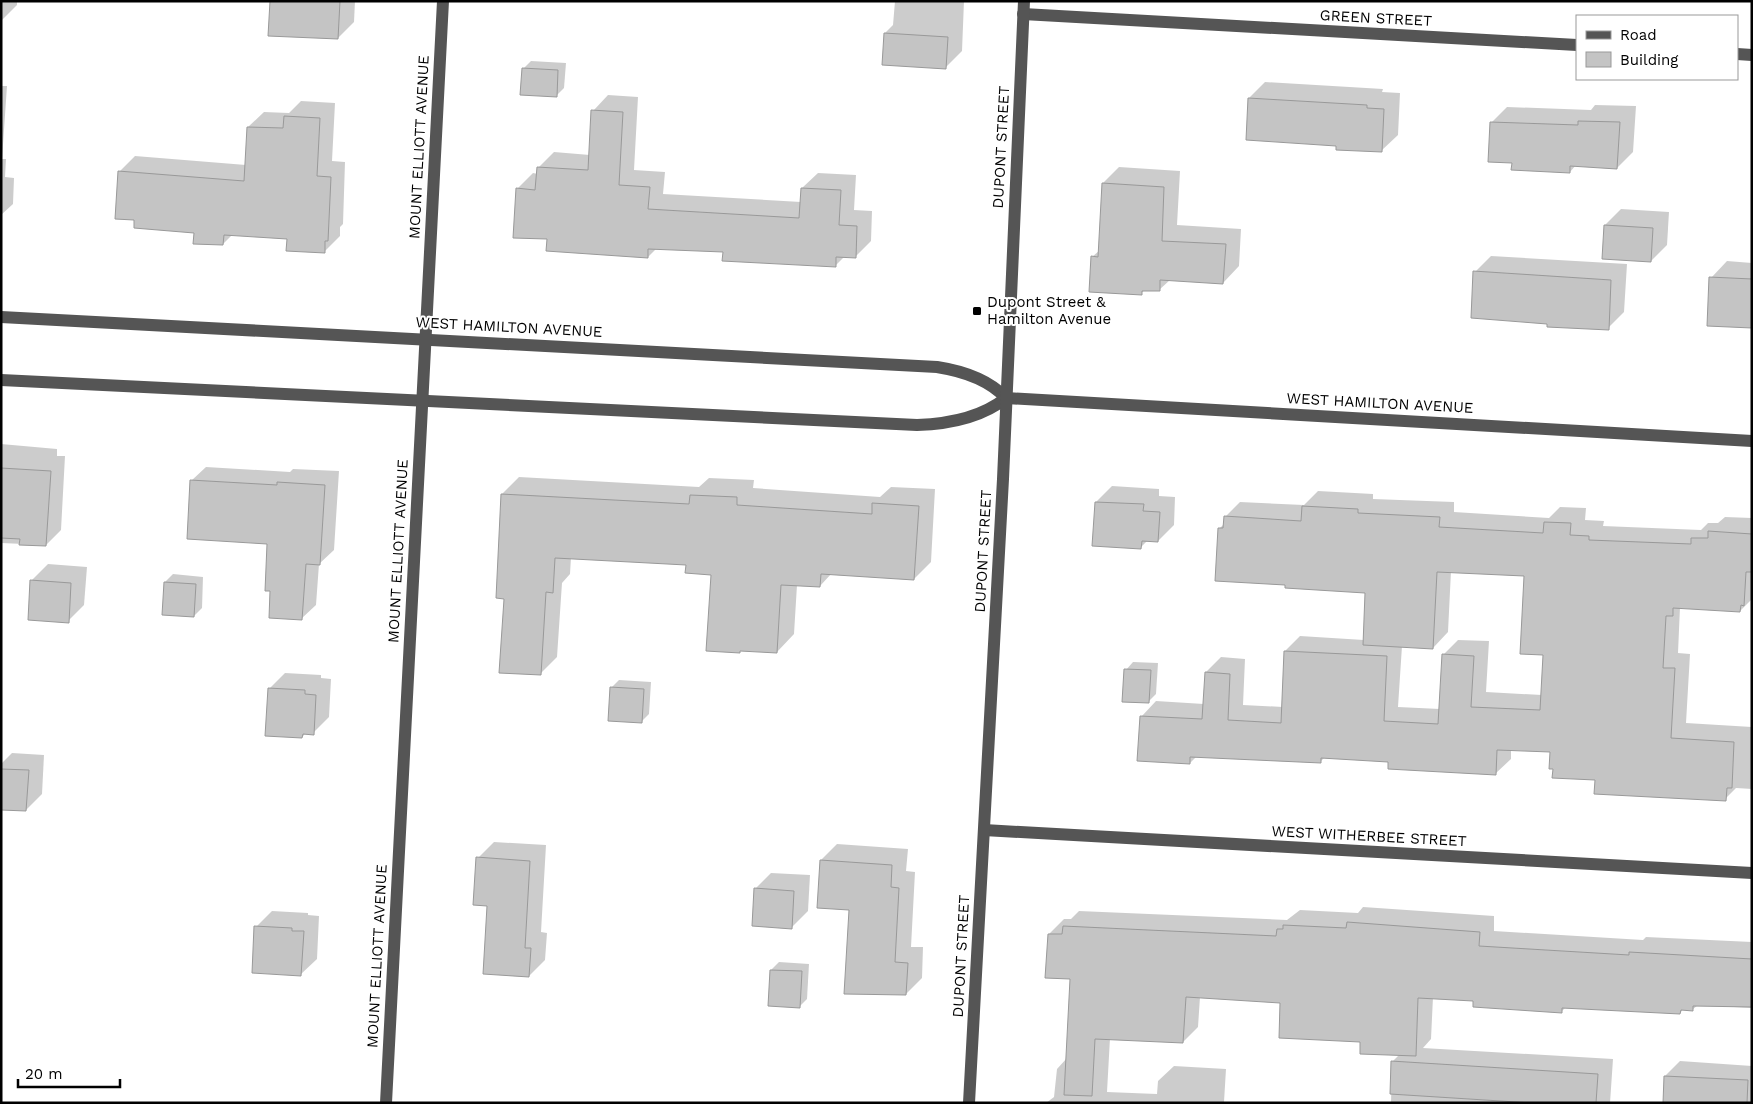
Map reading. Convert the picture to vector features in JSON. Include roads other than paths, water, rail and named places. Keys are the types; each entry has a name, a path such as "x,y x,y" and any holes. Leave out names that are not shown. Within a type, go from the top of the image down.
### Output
{"street":[{"name":"MOUNT ELLIOTT AVENUE","path":"386,1103 443,1"},
{"name":"DUPONT STREET","path":"969,1103 1006,398 1024,1"},
{"name":"GREEN STREET","path":"1024,14 1576,45"},
{"path":"1738,54 1752,55"},
{"name":"WEST HAMILTON AVENUE","path":"1,317 937,367 973,376 993,386 1006,398 1752,441"},
{"path":"1,380 917,425 946,423 969,418 990,409 1006,398"},
{"name":"WEST WITHERBEE STREET","path":"984,830 1752,873"}],"place":[{"name":"Dupont Street & Hamilton Avenue","path":"977,311"}]}
